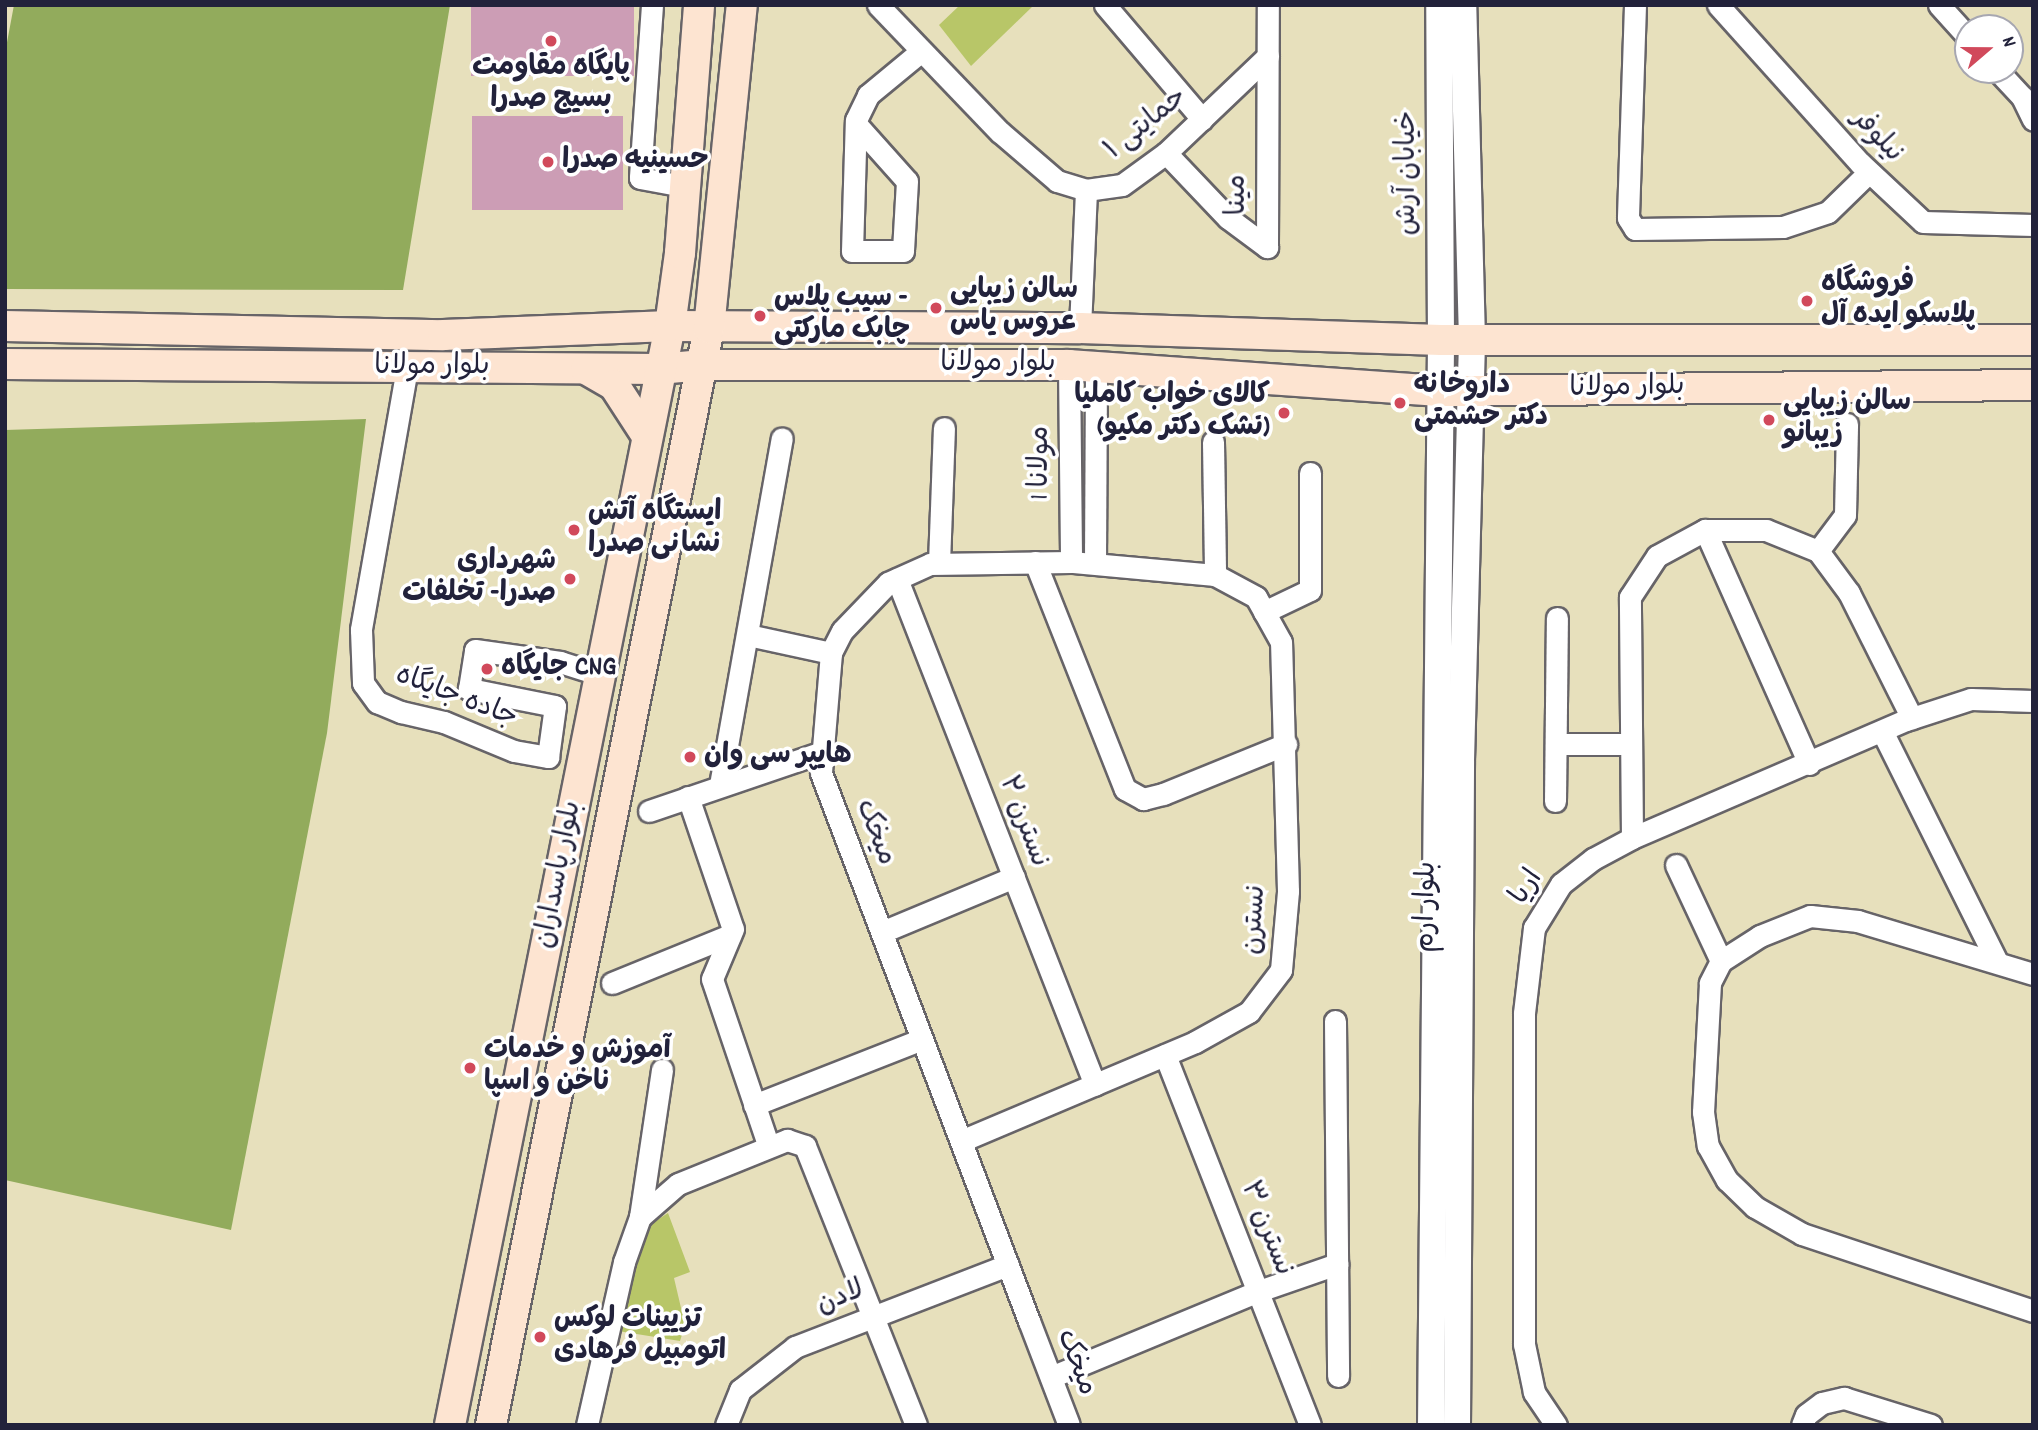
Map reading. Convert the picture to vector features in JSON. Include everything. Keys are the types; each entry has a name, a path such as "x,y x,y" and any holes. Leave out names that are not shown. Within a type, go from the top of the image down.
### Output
{"main road":[{"name":"بلوار پاسداران","path":"450,1425 601,675 659,369 670,326 680,253 698,5"},
{"name":"بلوار پاسداران","path":"491,1425 703,365 742,5"},
{"name":"بلوار مولانا","path":"5,326 443,335 670,326 1080,328 1441,340 2033,340"},
{"name":"بلوار مولانا","path":"5,364 586,369 659,369 703,365 1083,367 1439,391 2033,385"},
{"path":"586,369 614,385 647,436"},
{"path":"503,1161 542,1170"}],"street":[{"path":"652,5 640,178 683,186"},
{"name":"حمایتی ۱","path":"878,5 922,54 1056,181 1086,190 1122,185 1166,153 1268,56"},
{"path":"1105,5 1202,119"},
{"name":"مینا","path":"1166,153 1228,218 1267,247 1268,5"},
{"name":"خیابان آرش","path":"1438,5 1453,62 1472,340 1469,391"},
{"name":"خیابان آرش","path":"1439,391 1453,62 1463,5"},
{"path":"1634,5 1628,218 1635,229 1783,228 1828,212 1869,172"},
{"name":"نیلوفر","path":"1718,5 1869,172 1923,222 2033,225"},
{"path":"1939,5 1954,22"},
{"path":"856,124 906,181 903,251 852,251 856,124 868,95 922,54"},
{"path":"2010,84 2022,97 2033,120"},
{"path":"1080,328 1086,190"},
{"name":"مولانا 1","path":"1071,562 1083,367"},
{"name":"مولانا 1","path":"1083,367 1096,563"},
{"name":"جاده جایگاه","path":"407,368 389,494 361,630 363,683 377,702 401,712 444,722 514,751 548,757 555,706 469,689 475,650 560,662 601,675"},
{"name":"بلوار ارم","path":"1431,1425 1439,391"},
{"name":"بلوار ارم","path":"1457,1425 1458,1017 1469,391"},
{"path":"1818,551 1845,516 1847,424"},
{"path":"939,563 944,428"},
{"path":"720,785 782,438"},
{"path":"1213,442 1215,575"},
{"path":"1260,605 1310,590 1310,473"},
{"path":"1705,530 1810,764"},
{"path":"1632,838 1630,597 1657,556 1705,530 1766,530 1818,551 1849,593 1912,718"},
{"path":"1035,562 1125,789 1143,799 1163,794 1286,744"},
{"name":"میخک","path":"1069,1425 821,773 831,653 842,631 897,579 939,563 1096,563 1215,575 1260,605"},
{"name":"نسترن ۲","path":"897,579 1095,1085"},
{"name":"نسترن","path":"961,1141 1165,1055 1250,1012 1281,970 1288,891 1286,744 1281,642 1260,605"},
{"path":"1555,801 1557,618"},
{"path":"748,635 831,653"},
{"name":"اریا","path":"1556,1425 1534,1392 1524,1344 1524,1013 1534,928 1561,884 1593,859 1632,838 1810,764 1912,718 1971,699 2033,701"},
{"path":"1882,731 1997,962"},
{"path":"1556,744 1630,744"},
{"path":"649,811 822,752"},
{"path":"688,797 733,929 712,979 769,1147"},
{"path":"1676,865 1721,961"},
{"path":"881,932 1014,877"},
{"path":"2033,974 1858,920 1810,916 1760,936 1721,961 1710,983 1706,1012 1703,1112 1708,1146 1727,1180 1755,1207 1802,1234 2033,1311"},
{"path":"612,983 730,936"},
{"path":"1335,1021 1338,1376"},
{"path":"754,1105 922,1039"},
{"name":"نسترن ۳","path":"1165,1055 1310,1425"},
{"path":"587,1425 624,1262 640,1217 662,1070"},
{"path":"640,1217 678,1184 788,1140 805,1146 916,1425"},
{"path":"1051,1377 1259,1291 1337,1264"},
{"name":"لادن","path":"726,1425 740,1390 795,1347 1008,1265"},
{"path":"1802,1425 1806,1415 1822,1403 1844,1398 1931,1425"}],"green space":[{"path":"14,5 450,5 403,290 5,289 5,53"},
{"path":"960,5 1034,5 971,66 939,25"},
{"path":"366,419 327,733 231,1230 5,1180 5,430"},
{"path":"668,1213 690,1272 674,1278 685,1325 680,1341 618,1331 645,1228"}],"building":[{"name":"پایگاه مقاومت بسیج صدرا","path":"471,5 634,5 634,76 471,76"},
{"name":"حسینیه صدرا","path":"472,116 623,116 623,210 472,210"}],"place":[{"name":"پایگاه مقاومت بسیج صدرا","path":"551,41"},
{"name":"حسینیه صدرا","path":"548,162"},
{"name":"فروشگاه پلاسکو ایده آل","path":"1807,301"},
{"name":"سالن زیبایی عروس یاس","path":"936,308"},
{"name":"سیب پلاس - چابک مارکتی","path":"760,316"},
{"name":"داروخانه دکتر حشمتی","path":"1400,403"},
{"name":"کالای خواب کاملیا (تشک دکتر مکیو)","path":"1284,413"},
{"name":"سالن‌ زیبایی زیبانو","path":"1769,420"},
{"name":"ایستگاه آتش نشانی صدرا","path":"574,530"},
{"name":"شهرداری صدرا- تخلفات","path":"570,579"},
{"name":"جایگاه CNG","path":"487,669"},
{"name":"هایپر سی وان","path":"690,757"},
{"name":"آموزش و خدمات ناخن و اسپا","path":"470,1068"},
{"name":"تزیینات لوکس اتومبیل فرهادی","path":"540,1337"}]}
